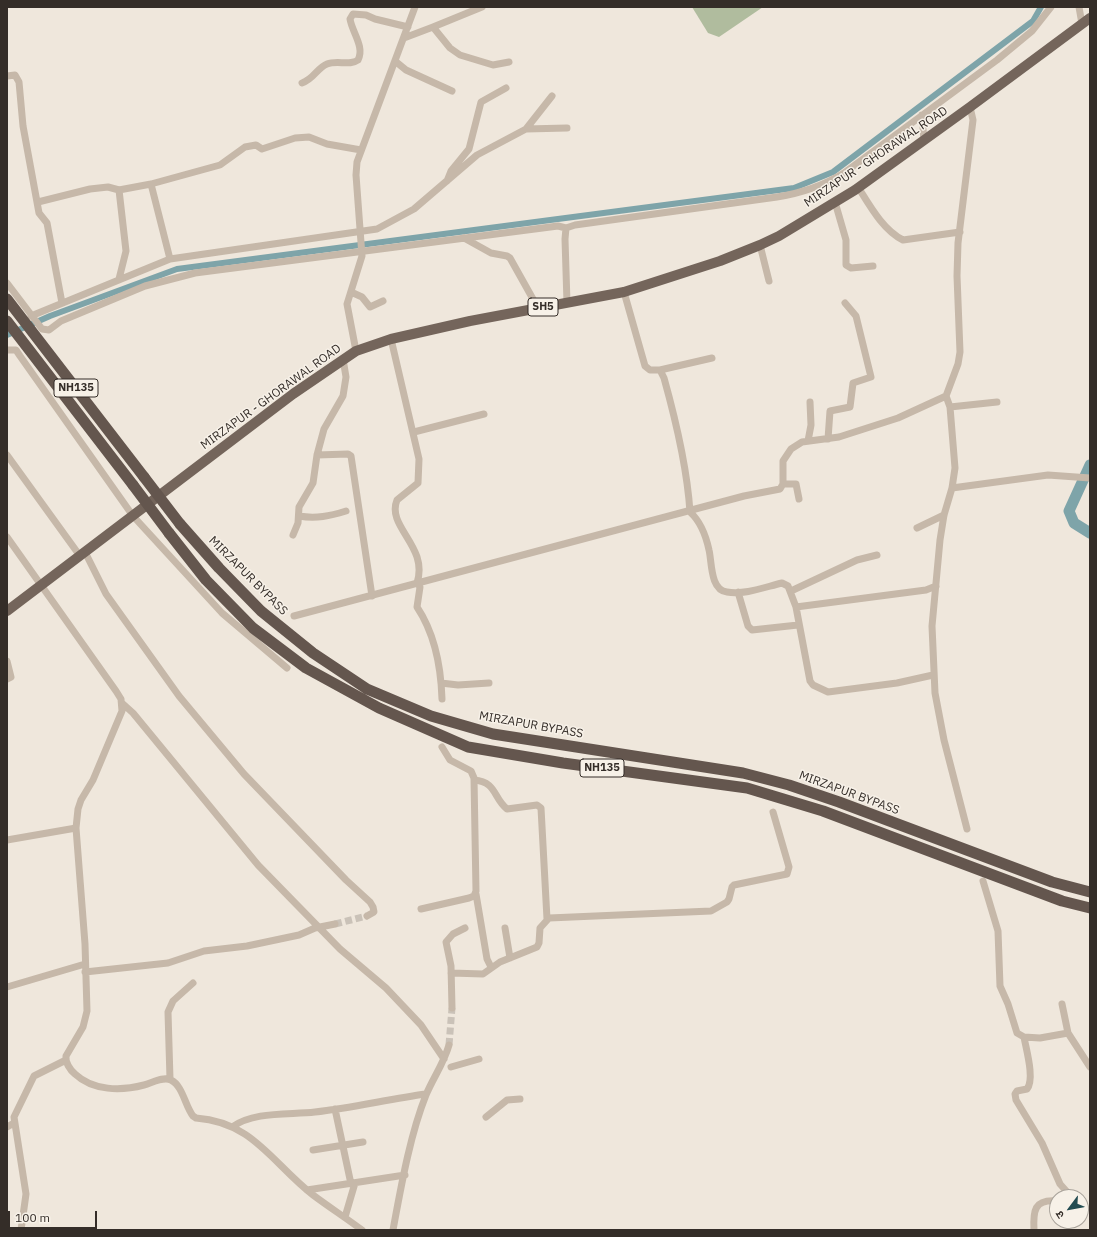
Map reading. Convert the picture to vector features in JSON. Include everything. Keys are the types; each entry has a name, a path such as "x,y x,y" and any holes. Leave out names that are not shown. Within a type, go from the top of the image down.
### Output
{"highway":[{"name":"MIRZAPUR BYPASS","path":"7,299 180,524 219,568 261,611 313,653 367,688 430,716 493,734 743,773 789,785 1052,882 1090,892"},
{"name":"NH135","path":"7,321 206,580 253,628 306,668 379,708 468,747 563,763 747,788 823,811 1062,901 1090,908"}],"main road":[{"name":"MIRZAPUR - GHORAWAL ROAD","path":"7,611 286,398 356,351 392,340 470,321 624,292 720,261 760,245 779,236 858,187 924,141 1086,21"}],"street":[{"path":"356,351 347,304 362,259 356,175 361,150 415,7"},
{"path":"404,38 482,7"},
{"path":"7,283 42,328 50,330 61,321 145,286 195,273 283,260 558,226 566,228 575,225 790,195 818,187 844,173 997,60 1032,30 1051,7"},
{"path":"1078,7 1086,21"},
{"path":"302,83 310,80 327,64 354,62 358,60 360,53 358,41 350,19 353,14 366,15 375,19 408,27"},
{"path":"433,27 450,48 460,55 493,65 509,62"},
{"path":"395,62 406,70 452,91"},
{"path":"7,76 15,75 19,82 24,126 40,216 47,223 62,304"},
{"path":"446,183 451,171 469,149 479,106 485,98 506,88"},
{"path":"33,318 119,279 170,259 361,236 377,230 414,209 477,156 526,129 552,96"},
{"path":"967,829 944,740 933,675 932,626 944,515 952,488 955,460 950,407 946,396 958,364 960,352 957,276 960,232 973,124 970,107"},
{"path":"922,115 924,141"},
{"path":"526,129 567,128"},
{"path":"38,202 100,187 108,187 119,190 151,184 220,165 250,145 256,144 262,149 295,138 308,137 328,144 361,150"},
{"path":"151,184 170,259"},
{"path":"858,187 871,208 885,225 903,240 960,232"},
{"path":"119,190 126,251 119,279"},
{"path":"835,202 846,240 846,265 851,268 873,266"},
{"path":"566,228 564,238 567,303"},
{"path":"464,238 491,253 510,258 538,308"},
{"path":"760,245 769,281"},
{"path":"351,292 362,297 370,307 383,301"},
{"path":"624,292 645,366 650,370 660,370 712,358"},
{"path":"828,439 830,411 850,407 853,383 871,377 856,316 845,303"},
{"path":"392,340 419,459 418,483 398,500 396,504 399,522 419,559 420,572 416,583"},
{"path":"7,350 16,350 133,516 222,612 286,668"},
{"path":"293,535 299,516 299,507 313,483 317,455 324,429 343,396 346,378 343,359"},
{"path":"660,370 664,378 679,441 688,490 690,512 696,518 705,536 713,576 719,588 724,592 738,592 782,584 788,586 796,607 798,625 810,681 823,691 828,692 897,683 933,675"},
{"path":"294,616 690,512 744,496 780,489 783,484 783,461 797,444 808,441 828,439 898,418 946,396"},
{"path":"808,441 811,425 810,402"},
{"path":"950,407 997,402"},
{"path":"414,432 484,414"},
{"path":"317,455 350,454 372,596"},
{"path":"7,455 83,554 106,594 179,696 244,774 335,869 374,906 374,912 367,916"},
{"path":"952,488 1048,476 1090,478"},
{"path":"783,484 796,484 799,499"},
{"path":"299,516 310,518 326,517 346,511"},
{"path":"917,528 944,515"},
{"path":"7,537 40,586 116,691 123,704 134,713 258,865 340,950 374,977 396,998 421,1025 444,1059"},
{"path":"791,591 857,560 877,555"},
{"path":"416,583 420,587 417,607 424,618 439,662 442,699"},
{"path":"796,607 898,592 926,590 936,586"},
{"path":"738,592 748,626 752,630 798,625"},
{"path":"7,661 11,676 7,679"},
{"path":"441,683 458,685 490,683"},
{"path":"123,704 122,710 93,780 81,800 76,828 85,944 86,1019 67,1053 66,1060 72,1072 80,1079 92,1085 111,1088 126,1088 170,1079"},
{"path":"442,747 453,763 471,771 474,780 476,894 487,959 491,967"},
{"path":"451,973 483,974 491,967 537,947 539,943 540,928 547,919 541,808 537,805 508,809 489,785 482,781 474,780"},
{"path":"547,919 711,911 727,902 734,885 778,877 789,872 773,812"},
{"path":"7,840 76,828"},
{"path":"983,881 998,931 1000,986 1008,1004 1015,1029 1019,1035 1024,1037 1040,1038 1068,1033"},
{"path":"421,909 469,898 476,894"},
{"path":"85,972 168,963 204,951 247,946 303,934 335,924"},
{"path":"452,1008 451,973 446,942 453,934 465,928"},
{"path":"505,928 510,958"},
{"path":"7,987 85,964"},
{"path":"193,982 173,1001 168,1012 170,1079 178,1088 193,1116 196,1118 221,1121 254,1139 307,1190 362,1230"},
{"path":"1062,1004 1068,1033 1090,1066"},
{"path":"1024,1037 1030,1072 1030,1083 1027,1089 1017,1091 1015,1094 1016,1100 1042,1143 1060,1184 1064,1189"},
{"path":"393,1230 414,1131 426,1094 444,1059 449,1045"},
{"path":"451,1067 479,1059"},
{"path":"21,1230 26,1194 14,1123 15,1112 34,1076 66,1060"},
{"path":"232,1126 238,1122 250,1119 426,1094"},
{"path":"486,1117 506,1100 520,1099"},
{"path":"335,1108 353,1183 345,1217"},
{"path":"7,1127 14,1123"},
{"path":"313,1150 363,1142"},
{"path":"307,1190 405,1176"},
{"path":"1034,1230 1033,1215 1038,1205 1049,1200"}],"green space":[{"path":"692,7 763,7 719,37 708,33"}],"waterway":[{"path":"7,335 50,316 177,269 794,188 833,172 1033,21 1041,7"},
{"path":"1090,465 1069,511 1074,523 1090,533"}],"tunnel":[{"path":"335,924 367,916"},
{"path":"449,1045 452,1008"}]}
